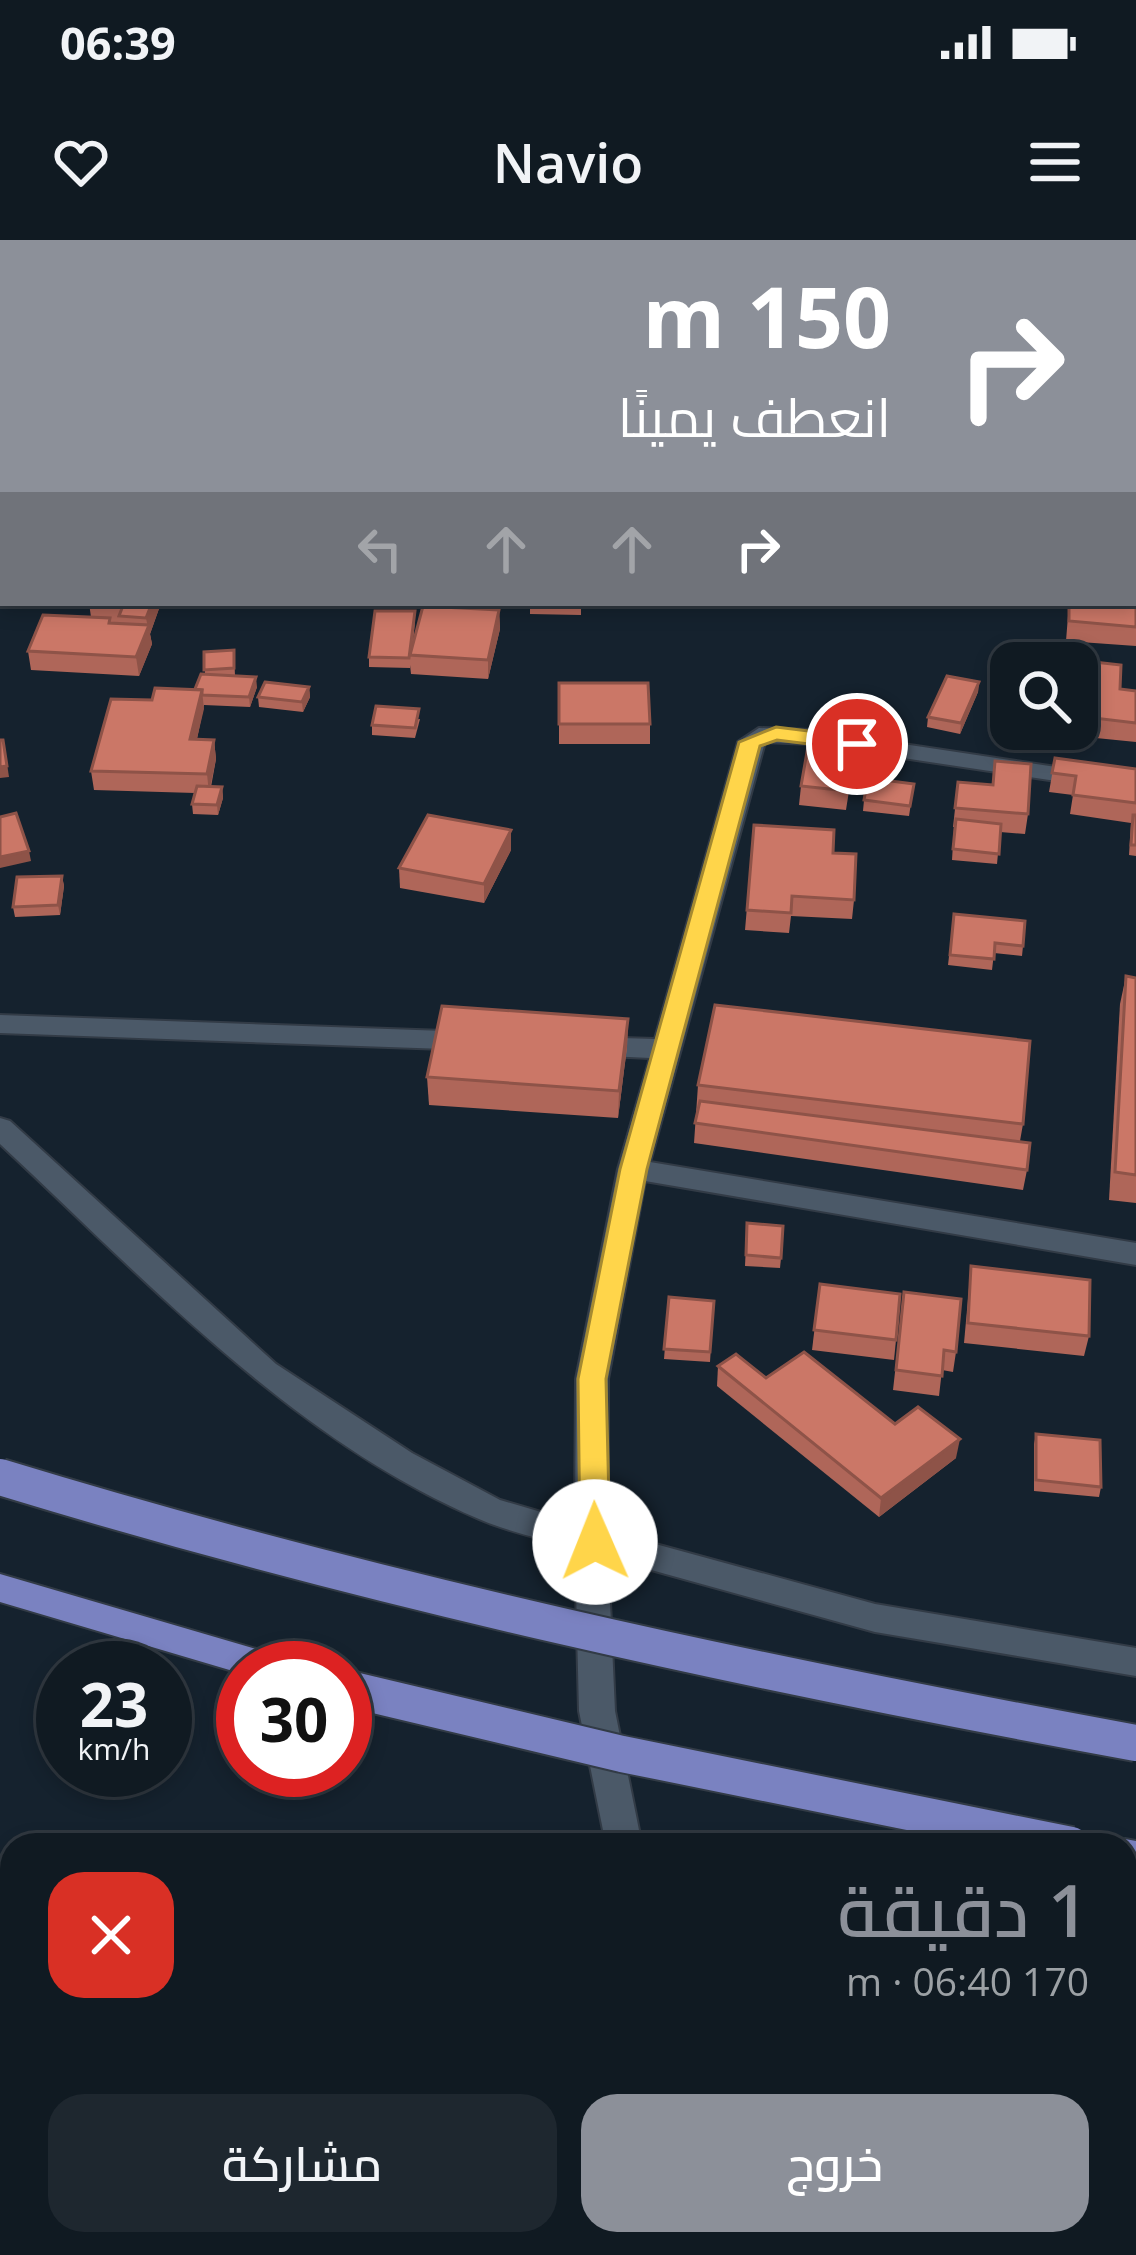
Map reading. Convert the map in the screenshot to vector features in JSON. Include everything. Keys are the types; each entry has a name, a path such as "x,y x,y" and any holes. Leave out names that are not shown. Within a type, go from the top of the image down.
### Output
{"main road":[{"path":"0,1477 162,1528 401,1591 918,1704 1136,1743"},
{"path":"0,1588 216,1651"},
{"path":"372,1694 622,1754 1012,1833"}],"street":[{"path":"622,1833 597,1711 591,1625 595,1542 592,1379 633,1169 750,742 759,735 810,736 1136,786"},
{"path":"0,1024 504,1042"},
{"path":"551,1044 668,1049"},
{"path":"0,1128 218,1331 319,1411 490,1510 875,1618 1136,1662"},
{"path":"633,1169 1136,1253"}],"building":[{"path":"123,606 151,606 146,618 119,616"},
{"path":"423,606 499,610 488,660 410,655"},
{"path":"1069,606 1136,606 1136,627 1069,621"},
{"path":"375,611 415,611 409,658 369,657"},
{"path":"43,615 149,625 136,657 28,651"},
{"path":"234,650 234,668 204,670 204,652"},
{"path":"1098,662 1121,665 1120,689 1136,691 1136,723 1098,718"},
{"path":"201,674 256,677 249,697 202,695 202,690 195,689"},
{"path":"947,676 979,682 961,723 928,717"},
{"path":"265,682 309,687 302,702 258,697"},
{"path":"559,683 648,683 650,724 559,724"},
{"path":"155,688 202,690 190,739 214,740 207,774 91,771 111,699 152,700"},
{"path":"376,706 419,709 415,728 372,725"},
{"path":"810,735 857,740 848,791 801,786"},
{"path":"0,740 7,766 0,767"},
{"path":"1055,758 1136,769 1136,803 1073,795 1076,776 1052,773"},
{"path":"995,761 1031,764 1028,814 955,808 958,782 993,785"},
{"path":"868,778 914,784 910,806 864,800"},
{"path":"197,786 222,787 217,805 192,804"},
{"path":"16,813 29,851 0,857 0,817"},
{"path":"428,815 511,830 484,884 399,868"},
{"path":"1136,815 1136,845 1131,845"},
{"path":"956,819 1001,824 999,854 953,849"},
{"path":"754,825 834,830 833,853 856,854 854,900 792,896 791,913 747,910"},
{"path":"62,876 58,905 13,907 17,877"},
{"path":"954,914 1025,921 1023,946 995,943 994,959 950,955"},
{"path":"1126,976 1136,978 1136,1175 1115,1172"},
{"path":"715,1005 1030,1041 1023,1124 698,1085"},
{"path":"442,1006 628,1019 619,1091 427,1077"},
{"path":"700,1101 1030,1143 1027,1170 695,1123"},
{"path":"747,1223 783,1226 781,1258 746,1255"},
{"path":"971,1266 1090,1280 1089,1336 968,1323"},
{"path":"820,1284 900,1294 896,1340 814,1330"},
{"path":"904,1292 961,1299 956,1352 944,1350 942,1376 896,1370"},
{"path":"669,1297 714,1301 710,1352 664,1349"},
{"path":"804,1352 895,1424 918,1407 960,1439 881,1498 718,1366 736,1354 766,1378"},
{"path":"1036,1434 1100,1440 1101,1487 1036,1480"}],"route":[{"path":"595,1542 592,1379 633,1169 750,742 759,735 776,734 857,744"}]}
